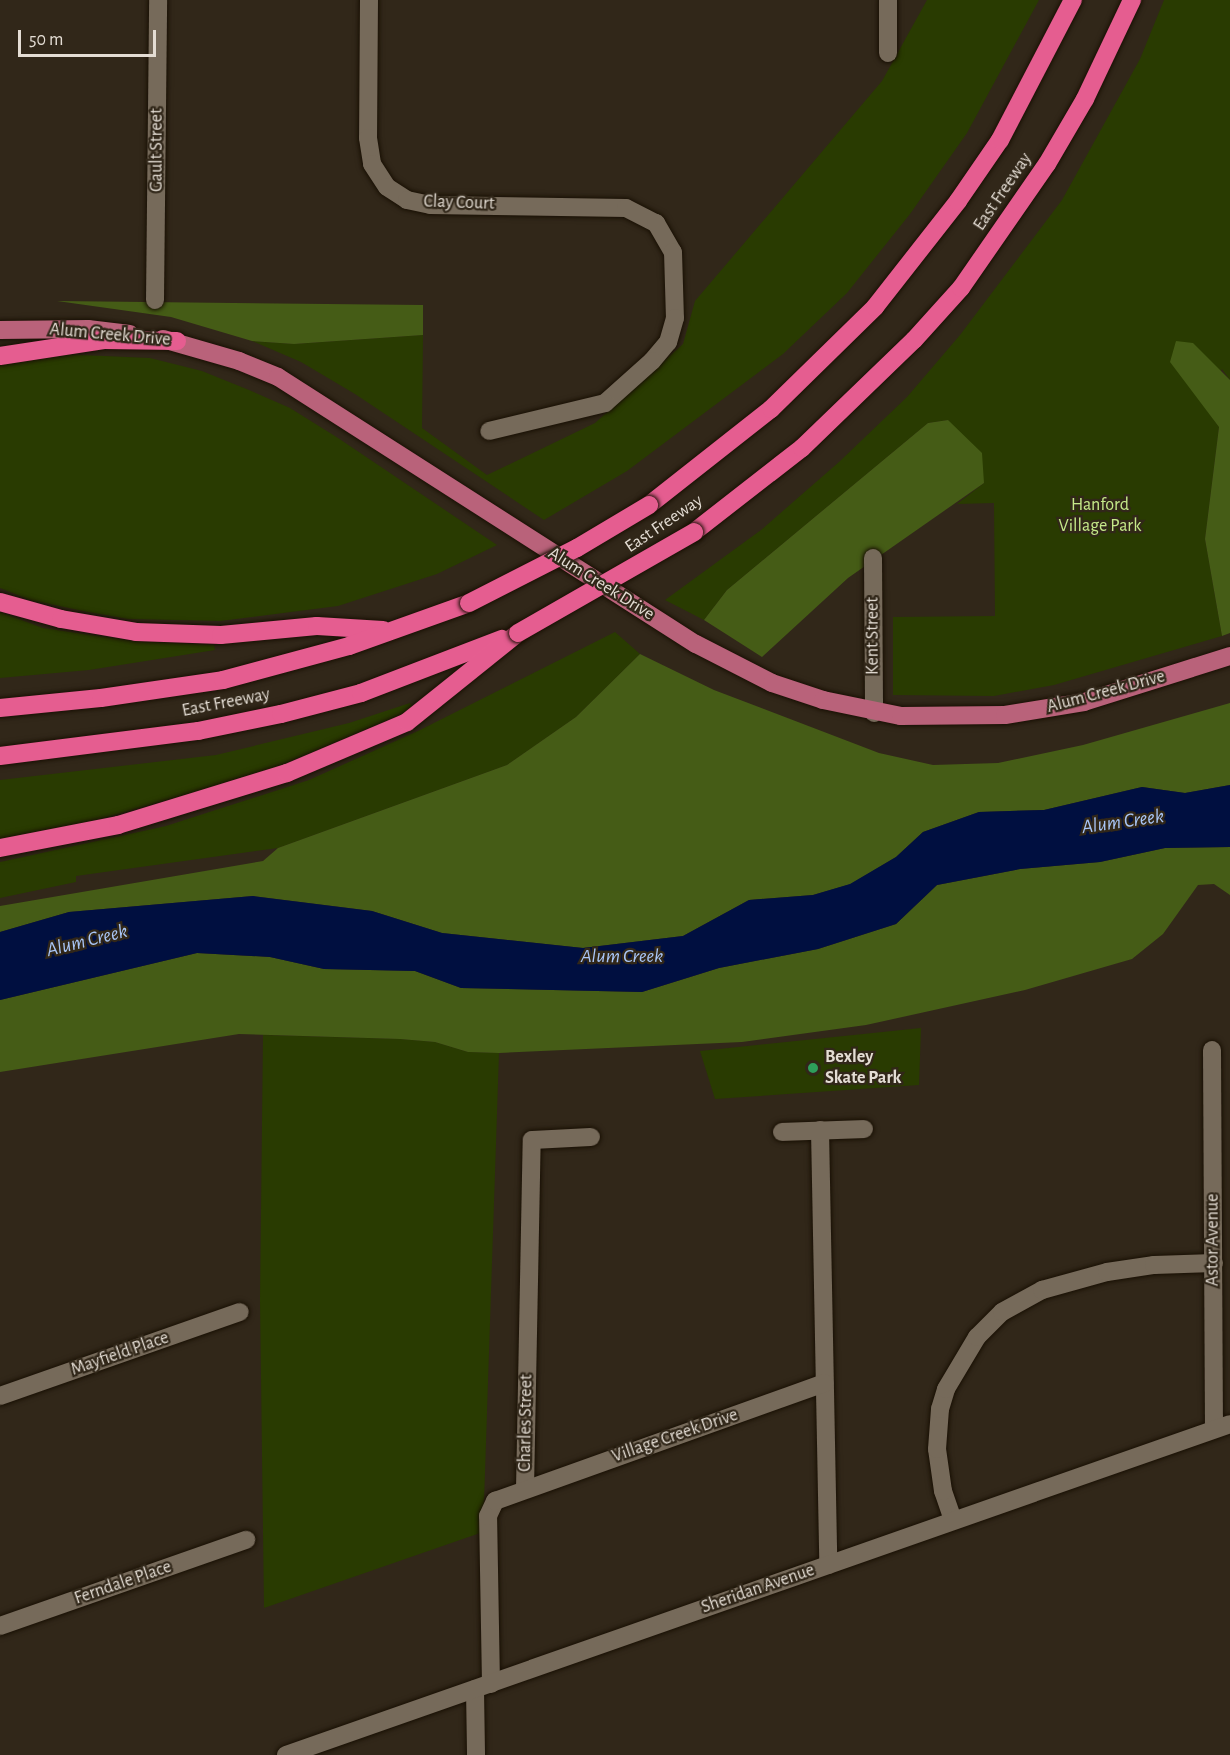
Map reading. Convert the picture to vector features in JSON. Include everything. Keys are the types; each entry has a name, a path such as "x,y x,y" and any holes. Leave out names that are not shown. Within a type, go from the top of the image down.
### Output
{"highway":[{"name":"East Freeway","path":"0,708 203,684 298,661 394,631 469,603 577,548 650,504 771,409 875,307 958,201 1000,140 1073,0"},
{"name":"East Freeway","path":"0,756 198,731 281,714 361,693 518,633 694,532 802,448 914,340 961,288 1047,164 1084,99 1132,0"},
{"path":"0,356 104,340 177,341"},
{"path":"0,602 61,620 136,632 221,635 317,626 394,631"},
{"path":"0,848 118,825 287,773 407,722 518,633"}],"main road":[{"name":"Alum Creek Drive","path":"0,330 87,329 177,341 239,361 319,400 696,644 772,683 874,713 966,718 1046,709 1084,702 1230,656"}],"street":[{"name":"Gault Street","path":"155,300 158,0"},
{"name":"Clay Court","path":"369,0 368,138 372,164 387,187 407,200 430,205 608,205 641,213 666,236 673,252 676,284 675,318 668,342 611,398 590,409 489,431"},
{"path":"888,0 888,53"},
{"name":"Kent Street","path":"873,558 874,713"},
{"name":"Astor Avenue","path":"1212,1050 1214,1263 1222,1427"},
{"path":"782,1132 864,1129"},
{"path":"819,1130 828,1565"},
{"name":"Charles Street","path":"476,1755 483,1686 488,1516 495,1501 525,1489 532,1140 591,1137"},
{"path":"953,1520 942,1491 937,1449 940,1409 951,1378 976,1337 1002,1312 1042,1290 1107,1272 1154,1265 1214,1263"},
{"name":"Mayfield Place","path":"0,1396 240,1312"},
{"name":"Village Creek Drive","path":"525,1489 825,1383"},
{"name":"Sheridan Avenue","path":"286,1755 1222,1427"},
{"name":"Ferndale Place","path":"0,1626 246,1540"}],"green space":[{"path":"927,0 1039,0 967,133 910,214 847,293 783,354 627,471 544,520 355,394 301,362 252,341 294,344 423,335 422,428 487,475 595,423 683,344 695,301 882,81"},
{"name":"Hanford Village Park","path":"1164,0 1230,0 1230,380 1222,369 1200,400 1219,427 1205,539 1222,636 1054,685 994,696 893,695 893,617 995,616 994,503 957,504 984,483 948,420 928,423 727,590 704,620 665,600 761,530 839,462 907,397 960,335 1062,200 1140,59"},
{"path":"57,301 423,305 423,335 294,344 252,341 171,317"},
{"path":"1176,341 1193,343 1230,380 1230,633 1222,636 1205,539 1219,427 1170,362"},
{"path":"36,353 150,358 202,371 249,390 290,408 338,438 497,545 437,574 338,606 220,621 128,619 30,600 0,588 0,363"},
{"path":"948,420 982,453 984,483 848,578 762,657 704,620 727,590 928,423"},
{"path":"0,612 43,628 132,641 214,645 215,650 89,670 0,678"},
{"path":"615,632 640,654 576,717 507,765 278,848 76,876 76,882 0,898 0,862 166,826 309,780 420,730"},
{"path":"640,654 714,690 879,753 933,765 998,763 1083,745 1230,703 1230,785 1185,793 1142,787 1044,810 979,812 923,832 896,857 851,884 813,895 749,900 683,936 583,948 442,933 372,911 253,896 69,912 0,932 0,906 263,861 278,848 507,765 576,717"},
{"path":"410,703 414,709 265,772 86,823 0,840 0,780 216,755 349,723"},
{"path":"1230,847 1230,895 1214,884 1198,885 1163,934 1132,959 1025,990 866,1025 742,1042 499,1053 468,1052 435,1042 400,1039 239,1034 0,1072 0,1000 197,953 270,957 324,969 415,971 461,988 642,992 719,968 818,949 896,924 937,885 1020,869 1100,862 1165,848"},
{"name":"Bexley Skate Park","path":"921,1028 919,1085 715,1099 700,1051"},
{"path":"263,1035 400,1039 435,1042 468,1052 499,1053 483,1532 264,1608 260,1300"}],"water":[{"name":"Alum Creek","path":"1230,785 1230,847 1165,848 1100,862 1020,869 937,885 896,924 818,949 719,968 642,992 461,988 415,971 324,969 270,957 197,953 0,1000 0,932 69,912 253,896 372,911 442,933 583,948 683,936 749,900 813,895 850,884 896,857 923,832 979,812 1044,810 1142,787 1185,793"}],"place":[{"name":"Bexley Skate Park","path":"813,1068"}]}
